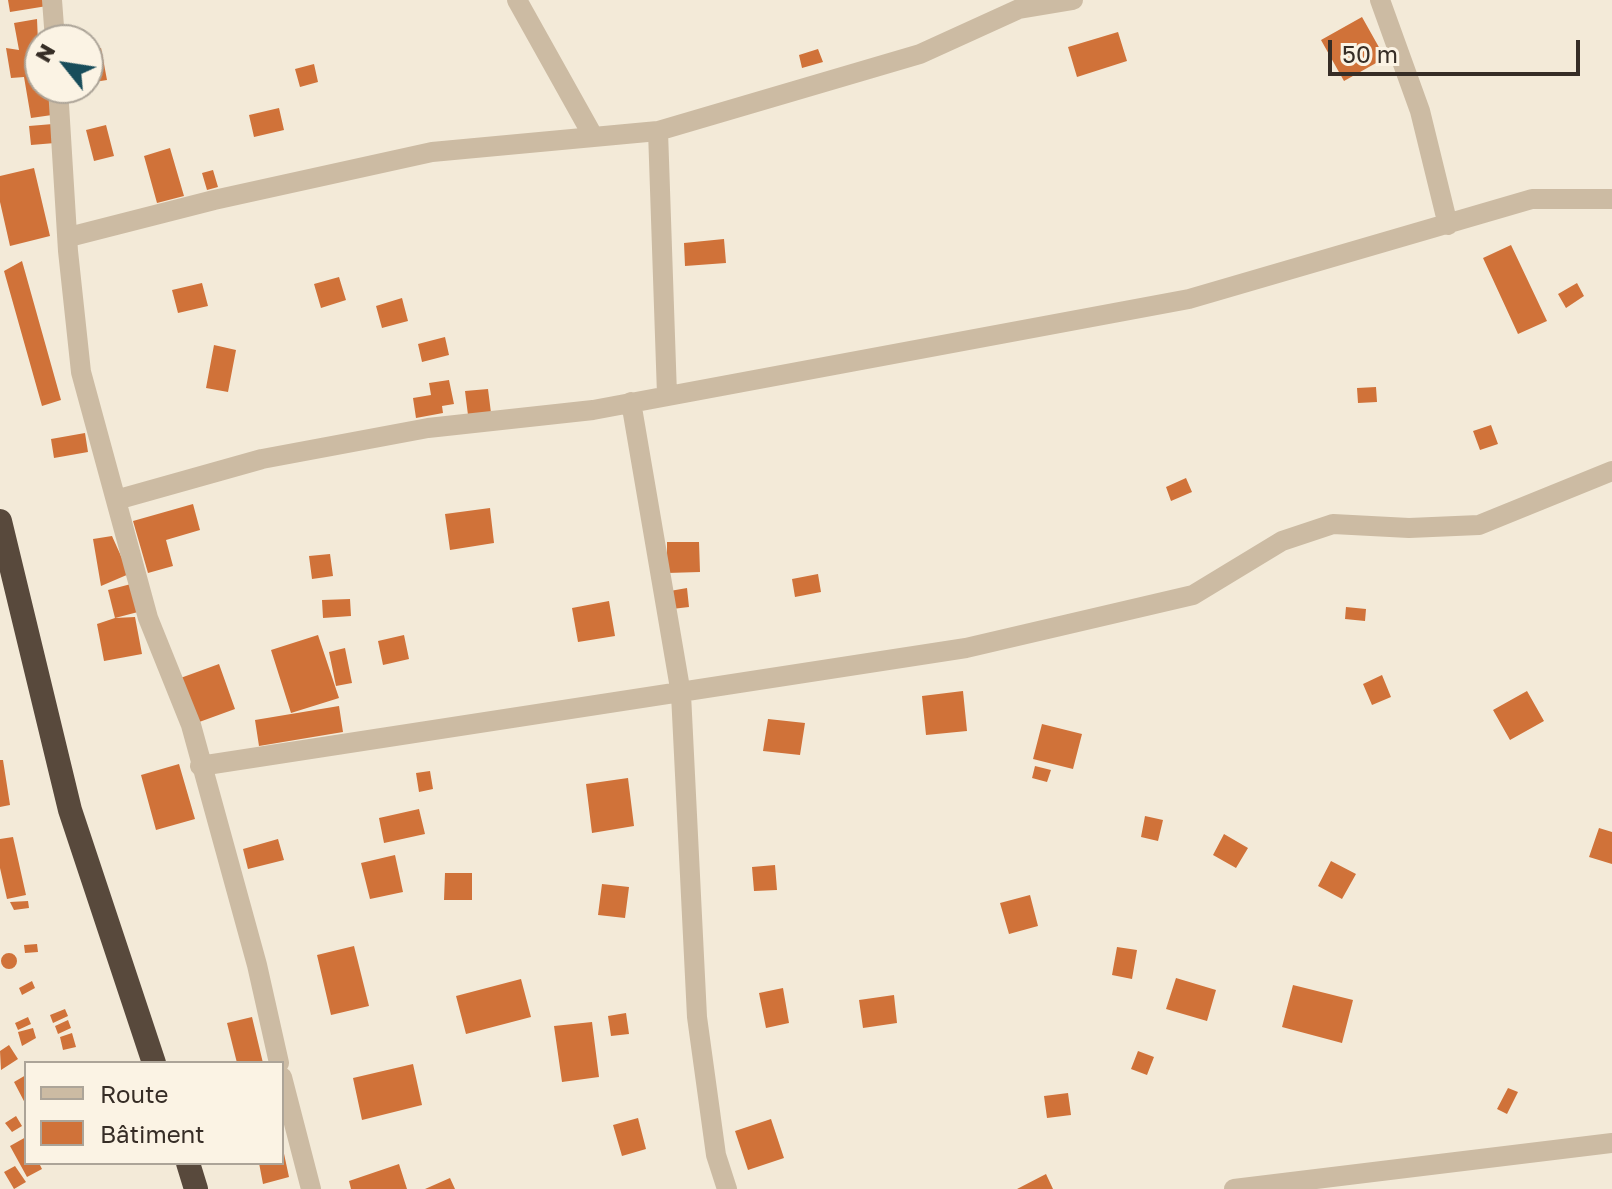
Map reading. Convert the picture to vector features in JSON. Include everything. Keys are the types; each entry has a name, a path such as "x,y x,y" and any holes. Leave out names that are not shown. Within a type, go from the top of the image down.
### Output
{"highway":[{"path":"0,521 70,810 153,1061"},
{"path":"189,1165 196,1189"}],"street":[{"path":"52,0 54,24"},
{"path":"517,0 593,136"},
{"path":"69,237 432,152 658,131 920,54 1019,9 1073,0"},
{"path":"1380,0 1420,111 1448,225"},
{"path":"59,104 81,372 148,618 191,725 257,965 279,1061"},
{"path":"658,131 667,395"},
{"path":"116,500 262,459 428,428 631,402 1189,299 1532,199 1612,199"},
{"path":"631,402 681,694 697,1017 716,1155 727,1189"},
{"path":"200,766 966,648 1193,595 1282,541 1333,524 1409,528 1479,525 1612,471"},
{"path":"284,1085 311,1189"},
{"path":"1234,1189 1612,1143"}],"building":[{"path":"8,0 46,0 47,6 10,12"},
{"path":"1362,17 1385,58 1344,81 1321,40"},
{"path":"37,19 37,24 24,24 24,77 11,78 6,48 19,50 14,23"},
{"path":"1118,32 1127,61 1077,77 1068,47"},
{"path":"818,49 823,62 802,68 799,55"},
{"path":"314,64 318,82 300,87 295,69"},
{"path":"29,104 50,104 52,115 31,118"},
{"path":"279,108 284,130 254,137 249,115"},
{"path":"53,124 55,143 31,145 29,126"},
{"path":"106,125 114,156 94,161 86,130"},
{"path":"170,148 184,196 157,203 144,156"},
{"path":"34,168 50,236 10,246 0,202 0,176"},
{"path":"213,170 218,187 207,190 202,173"},
{"path":"724,239 726,263 685,266 684,243"},
{"path":"1511,245 1547,321 1518,334 1483,258"},
{"path":"22,261 61,400 42,406 4,271"},
{"path":"339,277 346,300 321,308 314,284"},
{"path":"202,283 208,306 178,313 172,290"},
{"path":"1577,283 1584,296 1566,308 1558,294"},
{"path":"402,298 408,321 382,328 376,306"},
{"path":"445,337 449,355 422,362 418,344"},
{"path":"214,345 236,350 228,392 206,388"},
{"path":"449,380 454,404 442,406 443,413 416,418 413,398 431,395 429,383"},
{"path":"1376,387 1377,402 1358,403 1357,388"},
{"path":"488,389 491,413 468,415 465,391"},
{"path":"1491,425 1498,444 1480,450 1473,431"},
{"path":"85,433 88,452 54,458 51,439"},
{"path":"1186,478 1192,492 1171,501 1166,487"},
{"path":"193,504 200,530 166,540 173,566 148,573 133,521"},
{"path":"490,508 494,543 450,550 445,514"},
{"path":"112,536 129,574 101,586 93,539"},
{"path":"667,542 699,542 700,572 667,573"},
{"path":"330,554 333,576 312,579 309,556"},
{"path":"818,574 821,592 795,597 792,579"},
{"path":"131,584 138,612 115,618 108,590"},
{"path":"687,588 689,607 672,609 670,591"},
{"path":"350,599 351,616 323,618 322,600"},
{"path":"609,601 615,636 578,642 572,608"},
{"path":"1346,607 1366,609 1365,621 1345,619"},
{"path":"135,617 142,654 104,661 97,624 115,618"},
{"path":"318,635 339,698 291,713 271,650"},
{"path":"404,635 409,659 383,665 378,641"},
{"path":"345,648 352,683 336,686 329,652"},
{"path":"219,664 235,709 191,725 175,680"},
{"path":"1382,675 1391,697 1372,705 1363,684"},
{"path":"963,691 967,731 926,735 922,696"},
{"path":"1527,691 1544,721 1510,740 1493,710"},
{"path":"339,706 343,732 259,746 255,720"},
{"path":"768,719 805,723 800,755 763,751"},
{"path":"1042,724 1082,734 1073,769 1033,759"},
{"path":"0,760 3,760 10,805 0,807"},
{"path":"179,764 195,819 156,830 141,775"},
{"path":"1035,766 1051,770 1047,782 1032,778"},
{"path":"430,771 433,789 419,792 416,773"},
{"path":"628,778 634,826 592,833 586,784"},
{"path":"419,809 425,834 384,843 379,818"},
{"path":"1145,816 1163,820 1158,841 1141,837"},
{"path":"1599,828 1612,832 1612,864 1589,857"},
{"path":"1224,834 1248,848 1236,868 1213,855"},
{"path":"13,837 26,895 7,899 0,868 0,839"},
{"path":"278,839 284,860 248,869 243,849"},
{"path":"395,855 403,892 370,899 361,863"},
{"path":"1331,861 1356,874 1342,899 1318,886"},
{"path":"775,865 777,890 754,891 752,867"},
{"path":"445,873 472,873 472,900 444,900"},
{"path":"602,884 629,887 625,918 598,915"},
{"path":"1030,895 1038,926 1009,934 1000,903"},
{"path":"28,901 29,908 14,910 10,902"},
{"path":"37,944 38,952 25,953 24,945"},
{"path":"354,946 369,1006 331,1015 317,955"},
{"path":"1117,947 1137,950 1132,979 1112,975"},
{"path":"9,953 17,961 9,969 1,961"},
{"path":"1176,978 1216,990 1207,1021 1166,1009"},
{"path":"521,979 531,1017 466,1034 456,996"},
{"path":"32,981 35,988 22,995 19,988"},
{"path":"1293,985 1353,1000 1342,1043 1282,1027"},
{"path":"783,988 789,1023 766,1028 759,993"},
{"path":"894,995 897,1023 863,1028 859,1000"},
{"path":"65,1009 68,1016 53,1023 50,1015"},
{"path":"626,1013 629,1034 611,1036 608,1016"},
{"path":"28,1017 31,1024 18,1030 15,1023"},
{"path":"252,1017 263,1061 236,1061 227,1023"},
{"path":"68,1020 71,1028 58,1034 55,1026"},
{"path":"592,1022 599,1077 562,1082 554,1026"},
{"path":"33,1028 36,1038 22,1046 18,1032"},
{"path":"72,1033 76,1047 63,1050 60,1037"},
{"path":"9,1045 18,1059 1,1070 0,1051"},
{"path":"1138,1051 1154,1057 1147,1075 1131,1069"},
{"path":"413,1064 422,1105 362,1120 353,1078"},
{"path":"24,1076 24,1101 14,1082"},
{"path":"1508,1088 1518,1092 1507,1114 1497,1109"},
{"path":"1068,1093 1071,1115 1047,1118 1044,1096"},
{"path":"16,1116 22,1126 12,1132 5,1123"},
{"path":"638,1118 646,1149 622,1156 613,1125"},
{"path":"771,1119 784,1158 748,1170 735,1131"},
{"path":"24,1138 24,1165 40,1165 42,1169 27,1177 10,1146"},
{"path":"284,1154 289,1177 263,1184 259,1165 284,1165"},
{"path":"399,1164 407,1189 351,1189 349,1181"},
{"path":"15,1166 26,1182 14,1189 4,1172"},
{"path":"1046,1174 1053,1189 1017,1189"},
{"path":"450,1178 455,1189 425,1189"}]}
